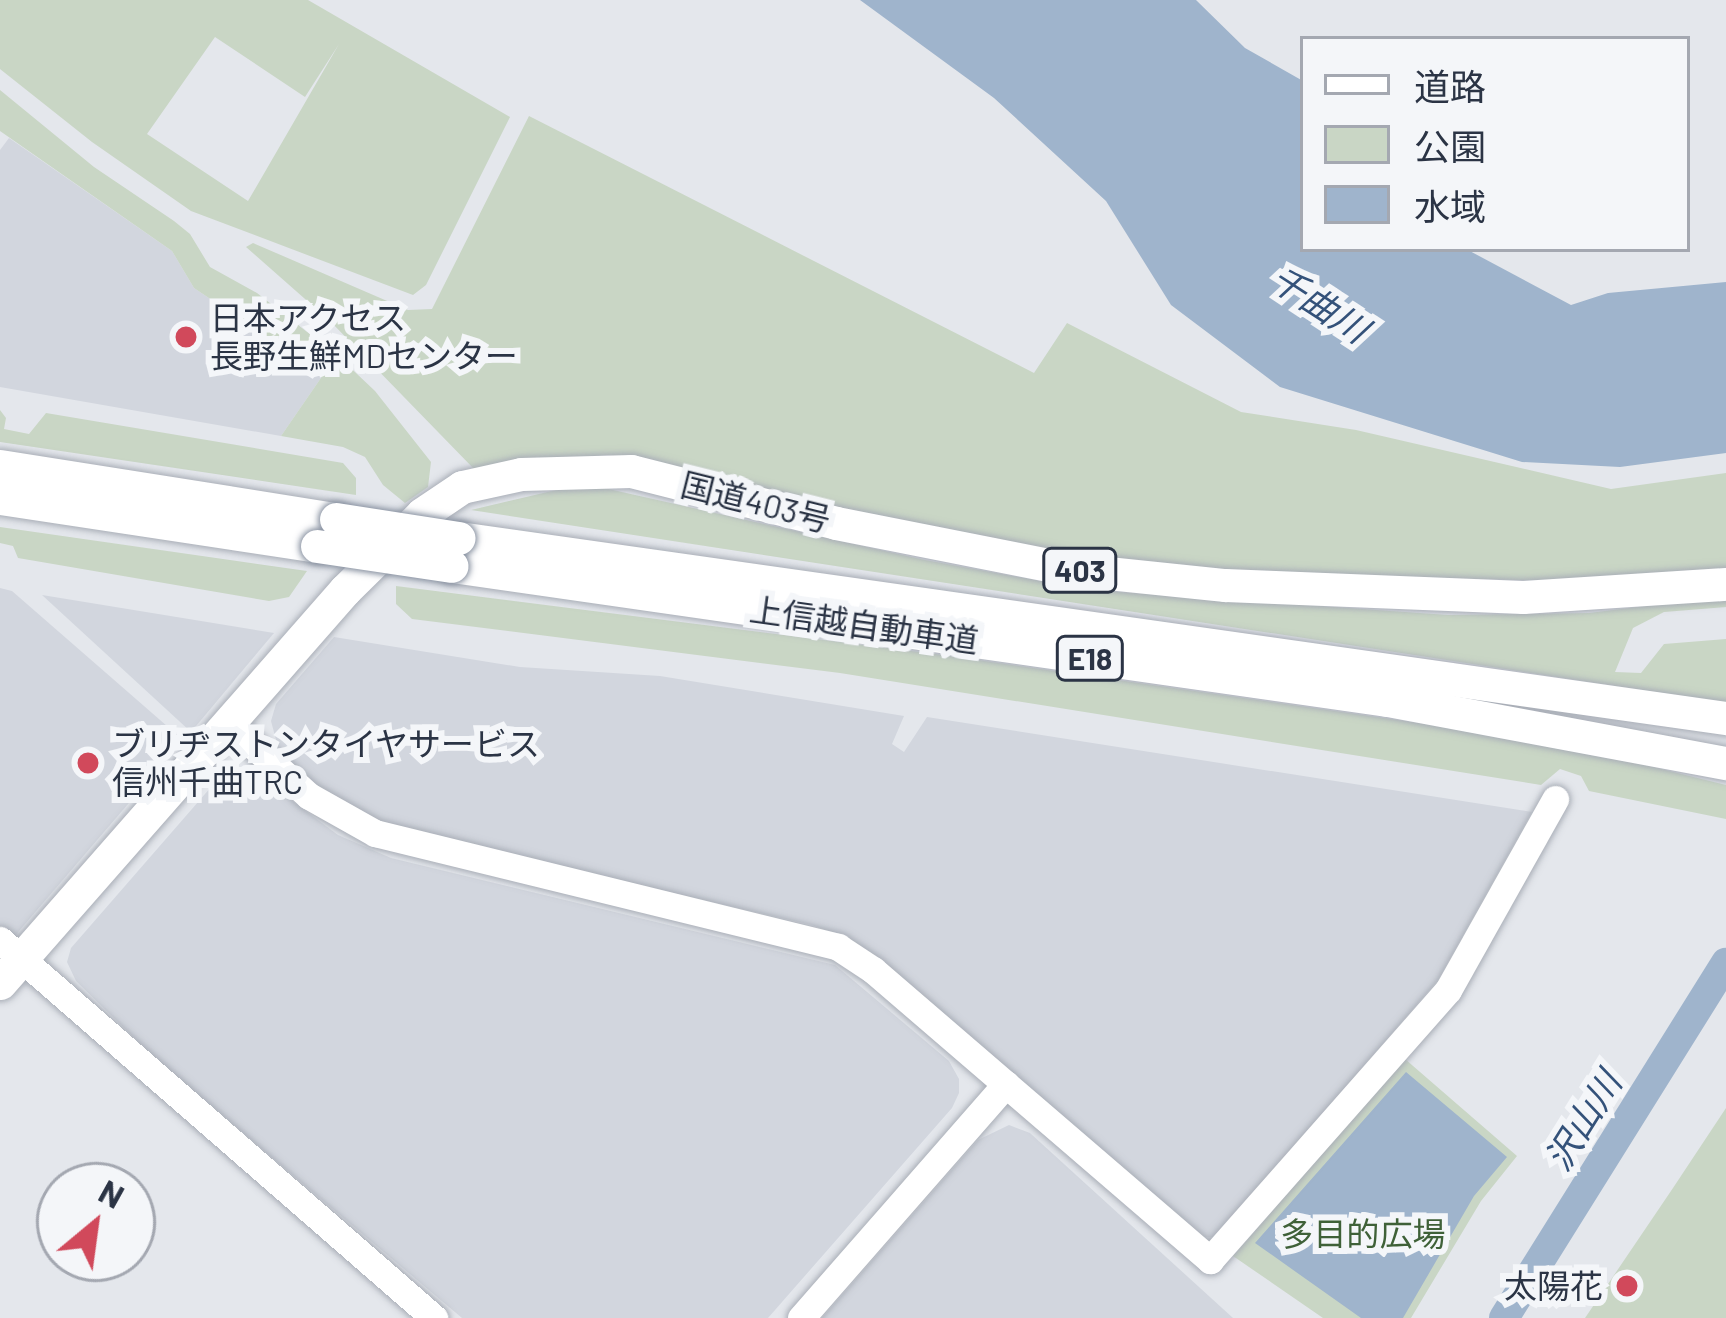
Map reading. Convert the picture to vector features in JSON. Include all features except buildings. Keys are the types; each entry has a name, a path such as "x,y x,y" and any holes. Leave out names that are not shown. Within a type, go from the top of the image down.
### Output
{"highway":[{"name":"国道403号","path":"7,960 345,590 422,514 462,487 521,474 631,471 836,523 1069,568 1225,585 1523,597 1726,584"},
{"name":"上信越自動車道","path":"2,475 327,533 1388,700 1726,763"},
{"name":"上信越自動車道","path":"455,552 1726,718"}],"street":[{"path":"227,722 309,796 374,833 838,947 873,970 1210,1260 1448,990 1555,800"},
{"path":"7,960 434,1318"},
{"path":"801,1318 1006,1084"}],"shaded area":[{"path":"9,138 172,251 194,288 323,375 281,436 0,387 0,150"},
{"path":"0,588 12,591 183,740 13,938 0,926"},
{"path":"42,595 274,633 191,732"},
{"path":"334,637 520,667 660,676 904,716 892,744 904,752 927,717 1532,812 1438,980 1216,1237 1202,1237 845,937 812,925 402,830 375,821 315,784 279,751 271,721 276,704"},
{"path":"225,771 264,780 338,835 391,858 835,965 949,1061 959,1079 959,1093 952,1108 768,1318 462,1318 158,1061 76,981 67,962 71,948"},
{"path":"1009,1125 1030,1133 1233,1318 822,1318 978,1140"}],"green space":[{"path":"0,0 308,0 510,117 426,285 413,295 191,211 92,142 0,69","holes":["215,37 305,97 339,44 248,201 147,134"]},
{"path":"0,90 94,167 190,234 210,267 257,293 338,356 375,391 431,462 428,487 405,503 383,485 365,457 343,447 281,436 323,375 194,288 172,251 0,131"},
{"path":"529,116 1034,373 1067,323 1241,412 1356,430 1611,489 1726,473 1726,568 1596,582 1240,573 1041,553 608,455 475,470 330,321 246,247 253,243 408,310 432,309"},
{"path":"0,410 6,418 4,429 29,434 46,413 343,463 356,478 356,495 0,442"},
{"path":"569,487 604,488 925,560 1090,590 1448,615 1589,613 1726,596 1726,607 1664,612 1633,628 1615,672 1641,673 1664,644 1726,639 1726,703 471,510"},
{"path":"0,527 307,571 289,597 269,601 18,558 13,546 0,543"},
{"path":"396,586 943,655 1552,742 1726,785 1726,819 1589,791 1581,776 1560,769 1541,785 840,673 412,619 396,604"},
{"name":"多目的広場","path":"1405,1059 1517,1156 1481,1201 1411,1318 1323,1318 1233,1256"},
{"path":"1726,1108 1726,1318 1585,1318 1673,1188"}],"water":[{"name":"千曲川","path":"860,0 1196,0 1245,48 1300,79 1300,252 1472,252 1571,305 1608,293 1726,282 1726,453 1620,467 1522,462 1280,387 1171,305 1106,201 994,98"},
{"name":"多目的広場","path":"1406,1072 1507,1157 1474,1196 1403,1318 1361,1318 1255,1243"}],"waterway":[{"name":"沢山川","path":"1504,1318 1726,963"}],"place":[{"name":"日本アクセス 長野生鮮MDセンター","path":"186,337"},
{"name":"ブリヂストンタイヤサービス 信州千曲TRC","path":"88,763"},
{"name":"太陽花","path":"1627,1286"}]}
